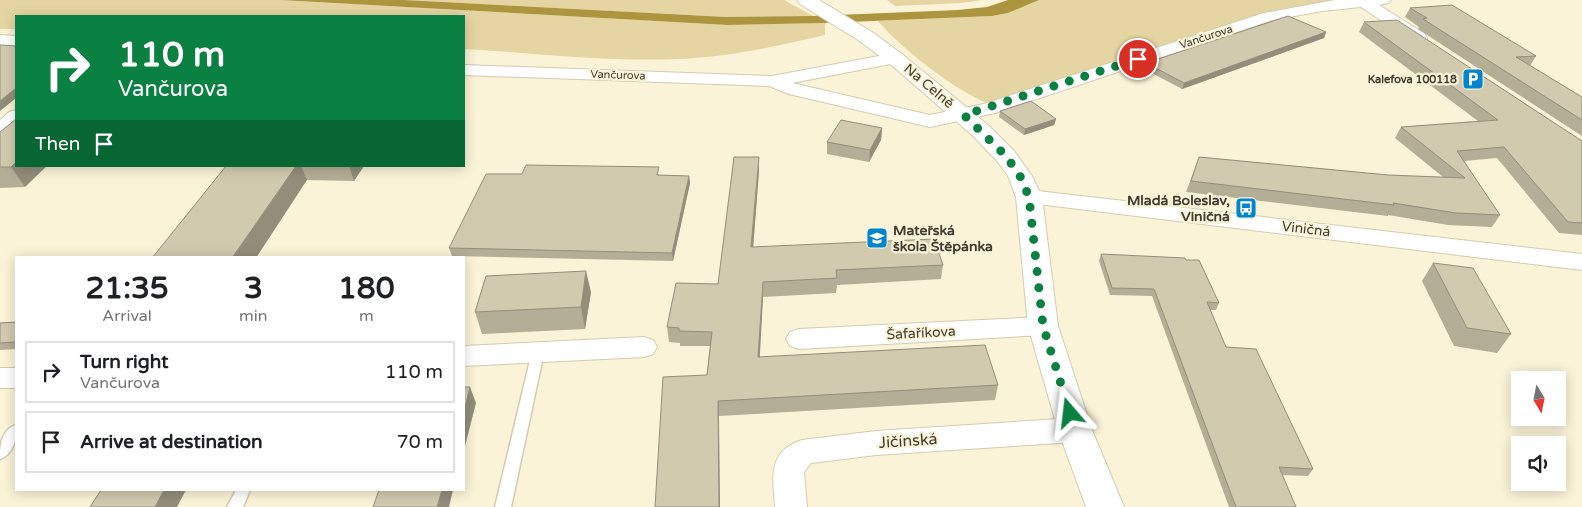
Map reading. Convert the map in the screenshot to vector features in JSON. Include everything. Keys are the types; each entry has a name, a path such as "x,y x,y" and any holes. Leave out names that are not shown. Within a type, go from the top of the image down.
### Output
{"street":[{"name":"Vančurova","path":"772,81 796,90 930,121 964,115 1270,16 1322,6 1383,0"},
{"name":"Na Celně","path":"810,2 865,36 895,58 964,115 1006,156 1020,176 1029,197 1043,326 1075,430 1105,507"},
{"path":"1364,2 1434,48"},
{"path":"0,40 15,41"},
{"name":"Vančurova","path":"465,70 772,81 895,58"},
{"path":"0,130 15,117"},
{"name":"Viničná","path":"1029,197 1582,262"},
{"name":"Šafaříkova","path":"799,340 1043,326"},
{"path":"465,356 644,347"},
{"path":"0,378 15,378"},
{"name":"Jičínská","path":"791,507 788,469 802,452 876,443 1075,430"}],"lane":[{"path":"503,507 538,352"},
{"path":"0,453 15,432"},
{"path":"235,507 243,491"}],"shaded area":[{"path":"0,0 280,0 727,25 825,23 825,35 716,56 653,60 465,49 465,15 15,15 15,29 0,29"},
{"path":"280,0 404,0 726,17 813,16 958,10 987,7 1008,0 1039,0 1008,13 992,16 727,25"},
{"path":"404,0 784,0 813,16 726,17"},
{"path":"887,0 983,0 895,6"},
{"path":"1039,0 1350,0 1286,8 1244,19 987,103 944,79 900,43 878,21 992,16 1008,13"}],"building":[{"path":"1452,5 1536,56 1516,57 1582,97 1582,120 1423,19 1427,18 1410,8"},
{"path":"1288,16 1326,32 1184,83 1146,63"},
{"path":"1397,20 1582,141 1582,223 1568,222 1504,147 1457,151 1500,215 1456,213 1393,203 1394,205 1191,181 1199,157 1388,175 1465,178 1401,127 1498,120 1364,22"},
{"path":"0,45 15,46 15,89 0,101"},
{"path":"1031,101 1056,119 1025,129 1000,111"},
{"path":"15,120 15,163 11,167 0,167 0,132"},
{"path":"841,120 882,128 870,150 827,142"},
{"path":"734,157 759,157 751,247 934,239 943,265 836,270 837,278 763,282 758,357 985,345 998,385 718,401 719,507 655,507 663,377 707,375 712,332 679,331 679,328 667,327 676,283 718,284"},
{"path":"526,165 659,167 657,175 689,176 672,253 449,248 486,174 522,174"},
{"path":"225,167 295,167 233,256 154,256"},
{"path":"1101,254 1199,260 1219,303 1207,302 1226,347 1256,349 1313,469 1279,467 1296,507 1236,507 1154,289 1112,288"},
{"path":"1433,263 1473,268 1511,334 1467,328"},
{"path":"586,271 581,307 475,312 486,276"},
{"path":"15,322 15,342 0,343 0,323"},
{"path":"465,387 470,387 465,407"},
{"path":"100,491 163,491 155,507 90,507"},
{"path":"379,491 442,491 437,507 373,507"}],"place":[{"name":"Kalefova 100118","path":"1473,79"},
{"name":"Mladá Boleslav, Viničná","path":"1246,208"},
{"name":"Mateřská škola Štěpánka","path":"877,238"}],"route":[{"path":"1070,413 1043,326 1029,197 1020,176 1006,156 964,115 988,109 1138,59"}]}
